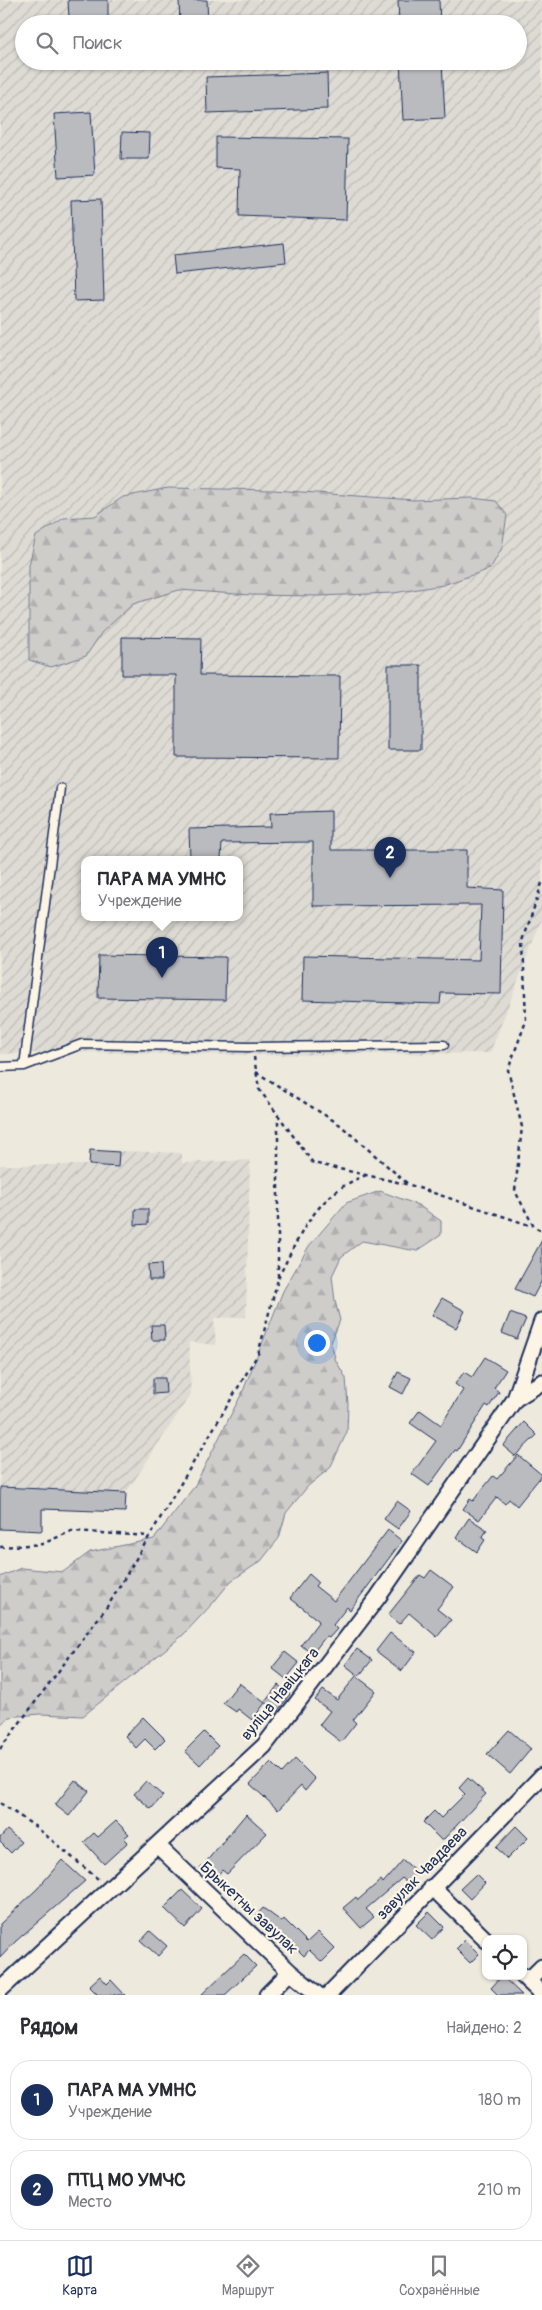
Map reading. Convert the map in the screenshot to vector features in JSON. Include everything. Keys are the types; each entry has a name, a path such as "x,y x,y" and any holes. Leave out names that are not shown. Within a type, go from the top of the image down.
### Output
{"street":[{"path":"515,1400 542,1321"},
{"name":"вуліца Навіцкага","path":"0,1990 264,1746 378,1597 515,1400 542,1382"},
{"name":"завулак Чаадаева","path":"328,1995 542,1776"},
{"name":"Брыкетны завулак","path":"157,1845 290,1972 318,1995"},
{"path":"432,1888 482,1936"},
{"path":"527,1978 542,1968"},
{"path":"267,1995 290,1972"},
{"path":"527,1980 542,1994"}],"lane":[{"path":"24,1066 60,788"},
{"path":"0,1067 24,1066 82,1044 248,1047 444,1045"}],"path":[{"path":"534,1227 515,1191 522,1127 508,1070 526,1021 523,940 542,884"},
{"path":"248,1047 253,1055 259,1089 313,1163 410,1185 542,1231"},
{"path":"256,1072 339,1124 410,1185"},
{"path":"278,1114 278,1279"},
{"path":"0,1749 109,1604 258,1354 278,1279 304,1226 322,1202 346,1182 367,1175"},
{"path":"0,1547 42,1544 72,1531 149,1536"},
{"path":"0,1803 36,1827 109,1888"}],"shaded area":[{"path":"0,0 542,0 542,919 490,1053 246,1055 79,1052 0,1054"},
{"path":"90,1150 182,1153 182,1163 250,1160 246,1317 214,1318 216,1345 189,1342 191,1394 126,1493 125,1512 43,1509 42,1531 0,1529 0,1165 89,1165"}],"green space":[{"path":"168,488 274,490 414,500 472,498 496,501 507,515 502,548 490,569 443,585 394,593 319,596 250,595 179,590 133,604 102,632 86,656 51,667 29,660 29,565 36,536 64,518 95,516 123,497"},
{"path":"380,1191 418,1205 441,1221 441,1235 417,1251 362,1241 341,1257 332,1276 335,1301 340,1320 331,1343 336,1361 346,1378 348,1404 347,1432 330,1468 308,1486 286,1513 279,1538 261,1561 231,1581 183,1635 83,1716 40,1714 9,1717 0,1725 0,1577 21,1568 63,1572 90,1552 154,1539 194,1487 243,1391 283,1291 309,1246 346,1203"}],"building":[{"path":"68,0 108,0 108,15 69,15"},
{"path":"179,0 207,0 208,15 180,15"},
{"path":"398,0 439,0 440,15 399,15"},
{"path":"400,70 442,70 445,118 403,120"},
{"path":"327,73 328,109 207,113 206,77"},
{"path":"91,112 95,175 58,177 54,114"},
{"path":"122,132 150,133 149,159 121,159"},
{"path":"216,137 348,139 346,220 239,216 240,169 216,168"},
{"path":"101,199 104,300 74,301 71,200"},
{"path":"284,243 286,262 175,274 173,255"},
{"path":"122,637 201,638 200,675 340,676 339,758 176,757 176,675 122,675"},
{"path":"388,665 421,665 421,750 388,750"},
{"path":"331,811 331,850 467,850 467,888 503,890 501,994 441,993 440,1004 302,1000 303,956 479,960 481,905 313,906 313,842 222,843 221,856 190,856 189,829 271,827 270,813"},
{"path":"99,955 226,957 225,1000 98,998"},
{"path":"90,1150 119,1152 118,1167 89,1165"},
{"path":"135,1209 148,1209 148,1224 135,1225"},
{"path":"542,1240 542,1280 533,1297 515,1289"},
{"path":"161,1264 162,1280 149,1280 148,1265"},
{"path":"442,1298 465,1311 456,1328 432,1315"},
{"path":"510,1313 526,1319 517,1339 502,1333"},
{"path":"151,1325 164,1325 165,1340 152,1340"},
{"path":"485,1357 506,1370 494,1388 499,1392 489,1407 486,1405 457,1451 455,1450 429,1486 412,1474 436,1441 410,1423 420,1410 441,1425 463,1390 455,1384 464,1372 472,1377"},
{"path":"398,1372 411,1378 403,1394 390,1387"},
{"path":"153,1378 165,1378 166,1393 153,1394"},
{"path":"524,1422 537,1435 515,1456 503,1446"},
{"path":"518,1455 542,1475 517,1506 509,1499 505,1504 497,1497 479,1520 463,1509 470,1499 473,1501 493,1476 497,1479"},
{"path":"0,1487 126,1493 125,1512 42,1509 42,1531 0,1529"},
{"path":"397,1501 411,1511 398,1529 384,1519"},
{"path":"469,1518 487,1530 482,1538 485,1540 477,1552 456,1537"},
{"path":"388,1530 402,1541 350,1610 347,1607 333,1625 337,1629 329,1638 326,1636 312,1654 301,1645 319,1621 290,1598 309,1574 318,1582 315,1586 334,1601"},
{"path":"431,1570 454,1587 437,1609 451,1620 437,1637 409,1613 399,1624 388,1615 420,1575 425,1578"},
{"path":"390,1633 416,1652 402,1671 376,1651"},
{"path":"357,1649 372,1660 359,1676 345,1665"},
{"path":"285,1652 299,1663 286,1679 272,1668"},
{"path":"356,1676 376,1691 353,1720 356,1723 341,1742 319,1725 330,1711 315,1700 323,1690 337,1700"},
{"path":"239,1683 265,1703 252,1720 238,1709 236,1712 223,1703"},
{"path":"278,1685 290,1694 278,1711 265,1702"},
{"path":"143,1717 165,1739 155,1749 145,1739 136,1748 125,1736"},
{"path":"509,1730 531,1749 510,1774 487,1754"},
{"path":"204,1732 218,1746 200,1765 185,1751"},
{"path":"295,1759 315,1779 305,1791 301,1786 278,1810 250,1784 271,1762 282,1773"},
{"path":"468,1778 486,1794 442,1841 423,1822 434,1811 441,1818 465,1794 459,1788"},
{"path":"75,1780 89,1791 69,1816 55,1805"},
{"path":"146,1781 163,1796 151,1809 134,1794"},
{"path":"246,1814 267,1833 227,1874 222,1870 214,1880 200,1869"},
{"path":"116,1821 129,1834 124,1838 128,1842 104,1864 84,1842 94,1833 98,1837"},
{"path":"516,1826 528,1838 507,1859 496,1847"},
{"path":"7,1830 21,1842 11,1853 0,1842 0,1838"},
{"path":"62,1860 85,1881 16,1941 0,1958 0,1924 38,1888"},
{"path":"403,1860 417,1872 408,1883 402,1878 366,1909 374,1917 361,1928 343,1908 356,1897 358,1900 381,1880 383,1883"},
{"path":"476,1874 485,1883 470,1899 460,1889"},
{"path":"182,1890 202,1909 185,1928 164,1908"},
{"path":"263,1908 282,1922 284,1919 307,1942 318,1932 335,1949 322,1962 309,1950 304,1956 284,1936 282,1938 276,1933 274,1936 255,1917"},
{"path":"429,1912 444,1927 432,1940 416,1925"},
{"path":"150,1931 167,1946 158,1956 141,1941"},
{"path":"465,1940 479,1954 470,1963 456,1949"},
{"path":"244,1954 256,1966 225,1995 201,1995"},
{"path":"100,1976 107,1984 111,1980 125,1995 95,1995 97,1994 89,1986"},
{"path":"498,1980 506,1980 522,1995 498,1995 491,1988"}],"place":[{"name":"ПТЦ МО УМЧС","path":"390,878"},
{"name":"ПАРА МА УМНС","path":"162,978"}]}
